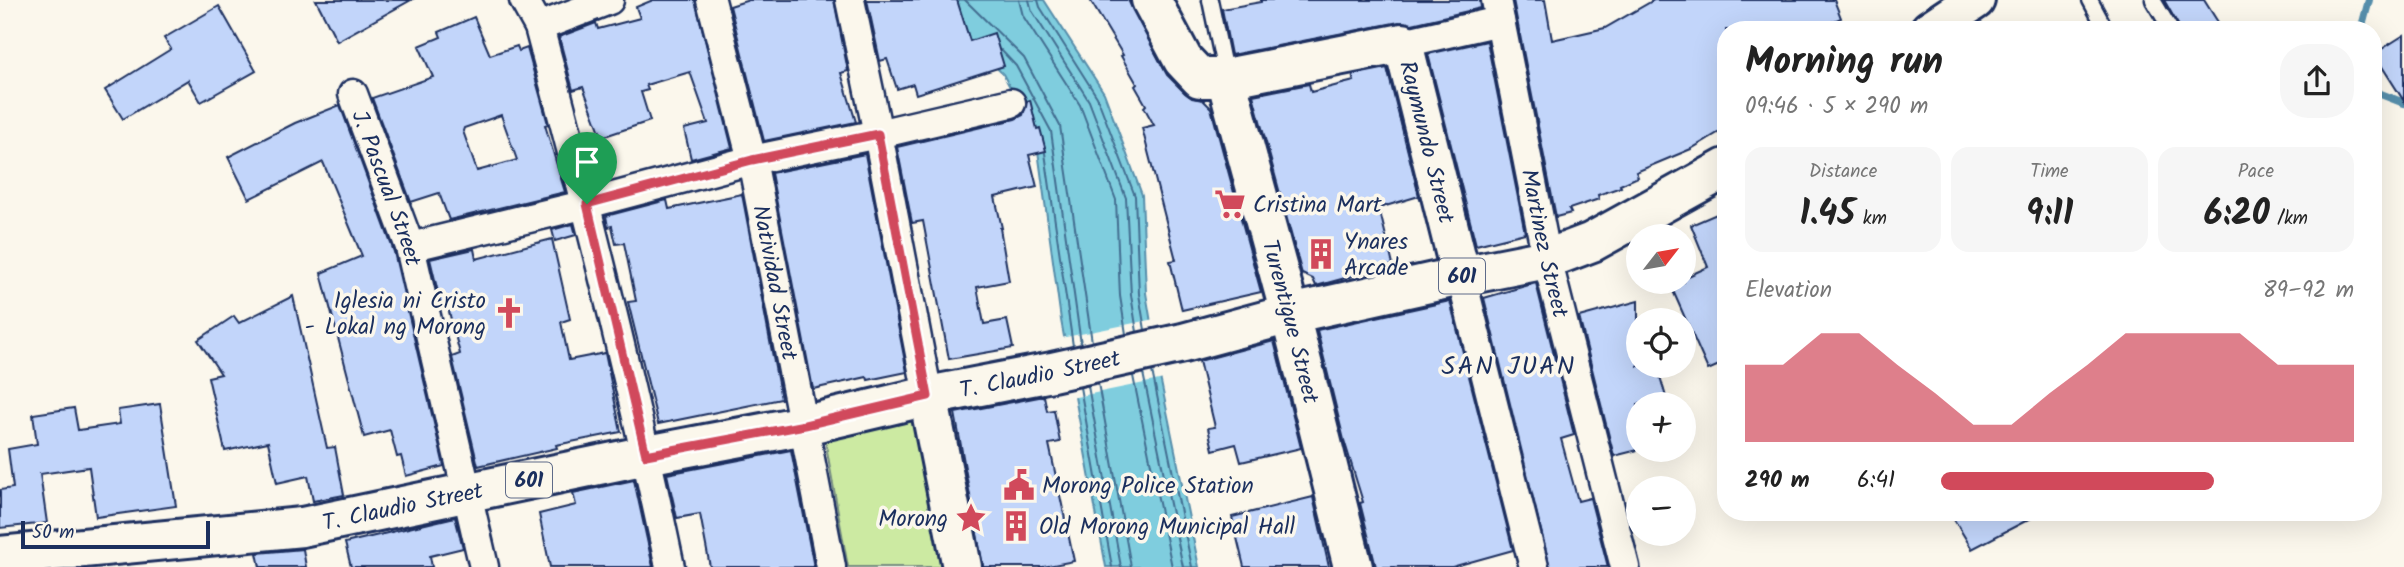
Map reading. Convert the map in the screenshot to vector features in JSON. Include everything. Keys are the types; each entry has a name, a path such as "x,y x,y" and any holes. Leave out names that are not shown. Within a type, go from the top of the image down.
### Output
{"main road":[{"path":"1151,0 1184,60 1200,78 1226,78 1403,43"},
{"path":"1944,21 1975,0"},
{"name":"Raymundo Street","path":"1403,43 1461,276"},
{"name":"Turentigue Street","path":"1226,78 1290,314 1353,567"},
{"name":"T. Claudio Street","path":"0,556 302,527 646,455 805,425 928,396 1183,343 1290,314 1547,259 1592,242 1717,173"},
{"path":"928,396 962,567"}],"street":[{"path":"523,0 539,27 587,204 670,567"},
{"path":"539,27 609,0"},
{"name":"Natividad Street","path":"711,0 752,160 831,567"},
{"path":"850,0 928,396"},
{"path":"1403,43 1498,10"},
{"name":"Martinez Street","path":"1498,10 1547,259 1625,567"},
{"name":"J. Pascual Street","path":"353,94 410,247 484,567"},
{"path":"410,247 752,160 1011,103"},
{"name":"Raymundo Street","path":"1461,276 1534,567"}],"lane":[{"path":"1210,0 1226,78"},
{"path":"2090,0 2101,21"},
{"path":"2152,0 2165,21"}],"green space":[{"path":"921,412 949,567 848,567 823,429"}],"water":[{"path":"926,0 1044,0 1104,93 1142,195 1146,293 1161,382 1199,567 1106,567 1061,320 1036,136 1003,74"}],"pier":[{"path":"1154,319 1164,379 1071,398 1061,338"}],"building":[{"path":"316,0 411,0 337,41"},
{"path":"653,0 695,0 732,148 691,159 684,129 708,123 690,72 646,85 648,90 641,92 650,121 602,137 583,87 573,90 559,37 596,23 598,29 640,18 636,7"},
{"path":"749,0 834,0 848,71 841,73 856,122 764,141 730,6"},
{"path":"867,0 957,0 970,41 994,33 1004,66 916,94 913,84 897,89 887,59 880,61"},
{"path":"1090,0 1128,0 1167,75 1185,93 1192,98 1203,100 1211,108 1261,292 1182,310 1170,261 1176,260 1142,128 1154,125 1135,86 1137,84 1121,56 1123,55"},
{"path":"1261,0 1480,0 1481,8 1412,24 1399,22 1231,55 1222,9"},
{"path":"1513,0 1545,0 1552,40 1605,28 1654,0 1834,0 1841,18 1834,21 1717,21 1717,133 1691,149 1636,172 1638,177 1620,185 1621,187 1598,195 1599,199 1569,209 1571,213 1556,217"},
{"path":"2164,0 2204,0 2217,21 2176,21"},
{"path":"219,6 256,71 201,102 188,80 123,119 105,90 171,49 164,38"},
{"path":"474,17 490,55 517,46 519,51 527,48 548,124 545,125 565,192 449,220 439,193 411,202 372,98 433,77 419,46 441,37 439,32","holes":["501,115 517,160 477,171 464,128"]},
{"path":"2404,35 2404,101 2382,67 2382,49"},
{"path":"1487,41 1525,233 1476,245 1428,54"},
{"path":"1387,68 1419,196 1379,208 1393,265 1316,286 1313,279 1302,274 1253,95 1309,84 1311,92 1354,81 1352,75"},
{"path":"1030,100 1046,151 1029,155 1037,187 995,197 1009,281 977,287 984,324 1007,320 1013,348 949,359 923,221 912,223 897,147 1015,119 1023,115 1027,101"},
{"path":"340,105 394,252 444,466 406,476 401,456 397,457 390,430 364,437 321,273 362,256 323,162 249,199 228,157 295,123"},
{"path":"865,154 907,372 868,380 867,377 813,389 771,173"},
{"path":"742,194 781,399 658,424 628,302 636,301 624,243 616,244 612,226 608,227 606,216 667,200 669,209"},
{"path":"1717,214 1717,366 1708,370 1696,343 1696,308 1681,308 1674,294 1696,294 1696,272 1708,267 1696,237 1696,224 1693,224"},
{"path":"573,224 576,235 555,241 552,230"},
{"path":"552,239 570,319 561,322 569,360 605,353 621,432 556,445 557,448 478,466 452,357 460,354 447,304 441,305 430,259 474,249 476,259"},
{"path":"1536,283 1574,435 1561,439 1578,501 1590,498 1608,567 1550,567 1484,298"},
{"path":"293,296 327,448 335,447 344,495 313,501 308,476 277,483 268,442 225,451 208,377 221,374 198,340 234,316 239,323"},
{"path":"1450,301 1513,550 1452,567 1376,567 1360,503 1363,502 1344,440 1317,330"},
{"path":"1638,301 1638,308 1626,308 1626,378 1660,378 1665,392 1626,392 1626,453 1614,456 1579,317"},
{"path":"1274,341 1301,448 1241,462 1236,444 1213,450 1208,428 1215,427 1199,361"},
{"name":"Old Morong Municipal Hall","path":"1044,396 1047,411 1054,410 1060,442 1049,444 1074,561 1043,567 983,567 955,413"},
{"path":"160,404 176,506 96,517 89,467 40,474 47,523 0,528 0,490 13,488 8,449 37,444 33,414 74,408 78,430 120,424 118,410"},
{"path":"791,450 814,567 710,567 700,514 677,518 667,474"},
{"path":"634,480 653,567 550,567 539,514 576,505 573,493"},
{"path":"1313,497 1329,567 1244,567 1232,517"},
{"path":"455,517 463,548 430,556 432,567 351,567 345,543"},
{"path":"1955,521 2026,521 1972,549"},
{"path":"303,549 306,567 260,567 257,553"}],"waterway":[{"path":"2363,21 2369,0"},
{"path":"2382,94 2404,103"}],"place":[{"name":"Cristina Mart","path":"1230,204"},
{"name":"Ynares Arcade","path":"1321,254"},
{"name":"Iglesia ni Cristo - Lokal ng Morong","path":"509,313"},
{"name":"Morong Police Station","path":"1019,485"},
{"name":"Morong","path":"971,518"},
{"name":"Old Morong Municipal Hall","path":"1016,526"}],"district":[{"name":"SAN JUAN","path":"1509,365"}],"route":[{"path":"878,134 928,396 805,425 646,455 587,204 752,160 878,134"}]}
